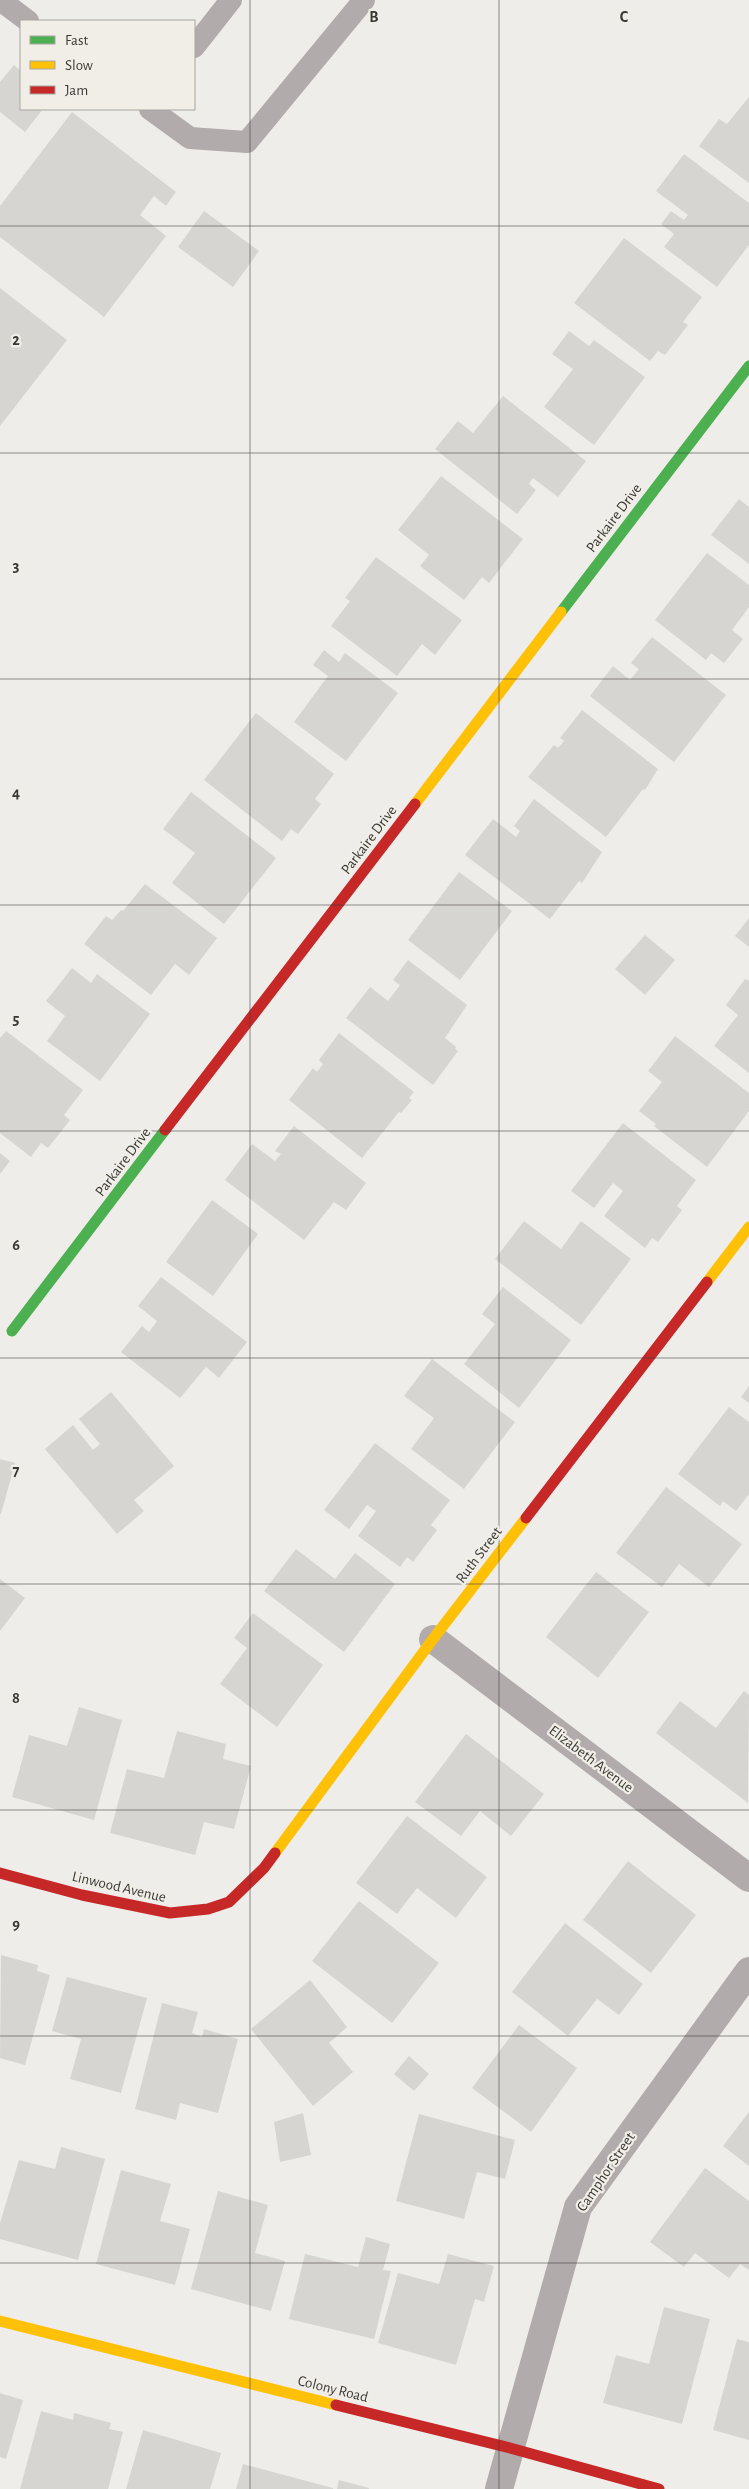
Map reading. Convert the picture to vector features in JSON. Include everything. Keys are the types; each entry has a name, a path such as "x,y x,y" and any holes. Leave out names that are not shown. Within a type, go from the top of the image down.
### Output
{"street":[{"name":"Parkaire Drive","path":"12,1332 749,366"},
{"name":"Ruth Street","path":"232,1900 264,1868 433,1639 749,1227"},
{"name":"Elizabeth Avenue","path":"433,1639 749,1878"},
{"name":"Linwood Avenue","path":"0,1873 82,1895 170,1914 208,1909 232,1900"},
{"name":"Camphor Street","path":"498,2489 578,2207 749,1971"},
{"name":"Colony Road","path":"0,2321 510,2448 659,2489"}],"lane":[{"path":"0,0 27,20"},
{"path":"195,46 231,0"},
{"path":"151,110 190,138 247,142 364,0"}],"building":[{"path":"14,65 20,70 20,110 42,110 25,132 0,112 0,82"},
{"path":"749,97 749,183 699,146 719,119 727,124"},
{"path":"72,112 176,192 166,206 154,196 140,215 166,236 104,317 0,237 0,206"},
{"path":"684,154 749,203 749,245 717,287 664,247 674,234 661,224 671,211 684,220 688,215 656,191"},
{"path":"204,211 259,251 233,287 178,247"},
{"path":"624,238 702,297 683,322 688,325 665,355 658,351 650,361 574,303"},
{"path":"0,288 67,340 0,426"},
{"path":"569,331 589,346 594,340 645,377 594,445 544,407 573,369 552,354"},
{"path":"503,396 586,461 558,497 533,478 529,484 536,490 517,514 435,449 458,421 473,433"},
{"path":"441,476 523,539 489,583 482,577 464,600 420,566 429,555 398,530"},
{"path":"739,499 749,507 749,564 711,535"},
{"path":"707,553 749,585 749,607 732,630 743,639 724,663 711,653 706,660 655,620"},
{"path":"376,557 462,620 435,655 422,644 397,676 331,626 350,601 345,598"},
{"path":"652,637 726,695 674,762 590,696 613,666 630,680 639,669 631,663"},
{"path":"324,650 339,662 345,653 398,693 346,761 294,722 328,676 313,665"},
{"path":"582,710 658,769 645,790 643,789 606,837 528,777 554,745 558,748 564,741 560,738"},
{"path":"256,713 334,774 315,799 321,804 298,834 291,829 282,841 204,780"},
{"path":"191,792 276,858 224,924 172,883 195,853 163,829"},
{"path":"534,799 602,852 582,883 579,881 550,919 465,855 493,819 516,837 520,831 514,826"},
{"path":"459,872 512,911 460,980 408,940"},
{"path":"145,884 217,938 189,975 175,964 151,995 84,944 106,916 112,920 121,910 123,911"},
{"path":"749,918 749,947 735,936"},
{"path":"645,935 675,960 645,995 615,969"},
{"path":"408,960 467,1005 445,1038 458,1051 433,1085 346,1018 370,987 388,1001 400,985 393,980"},
{"path":"72,968 91,983 97,974 150,1014 100,1081 47,1041 65,1016 46,1001"},
{"path":"745,979 749,981 749,1073 714,1046 738,1015 726,1005"},
{"path":"6,1031 83,1090 64,1115 70,1120 48,1148 41,1143 31,1157 0,1133 0,1038"},
{"path":"339,1033 414,1092 409,1098 412,1100 401,1113 399,1112 362,1158 289,1100 313,1068 317,1072 323,1064 319,1060"},
{"path":"675,1036 749,1093 749,1111 707,1167 654,1126 656,1124 639,1111 662,1082 648,1071"},
{"path":"623,1123 696,1180 677,1206 682,1210 658,1242 652,1238 645,1248 604,1216 623,1191 613,1183 594,1208 571,1191"},
{"path":"294,1126 366,1183 346,1210 334,1202 304,1240 225,1180 252,1144 275,1161 281,1154 275,1151"},
{"path":"0,1153 10,1161 0,1174"},
{"path":"212,1200 258,1234 213,1296 166,1262"},
{"path":"524,1221 561,1249 581,1221 631,1259 581,1325 495,1259"},
{"path":"161,1277 247,1342 219,1378 206,1367 180,1398 121,1352 142,1326 149,1332 157,1321 138,1306"},
{"path":"503,1287 571,1340 519,1408 464,1364 495,1324 482,1314"},
{"path":"432,1359 515,1422 464,1489 411,1449 434,1418 404,1396"},
{"path":"749,1386 749,1403 741,1397"},
{"path":"111,1392 174,1466 134,1500 144,1511 117,1534 45,1449 73,1425 93,1450 100,1444 79,1419"},
{"path":"729,1407 749,1422 749,1494 736,1511 723,1501 720,1506 678,1474"},
{"path":"375,1443 450,1500 431,1525 437,1530 413,1562 407,1557 400,1567 358,1536 376,1511 367,1505 349,1529 324,1510"},
{"path":"0,1459 15,1463 1,1514 0,1514"},
{"path":"666,1487 742,1544 709,1587 679,1564 662,1587 616,1553"},
{"path":"296,1549 335,1579 355,1553 395,1584 344,1652 264,1591"},
{"path":"596,1572 649,1612 598,1678 546,1637"},
{"path":"0,1579 25,1598 0,1631"},
{"path":"253,1613 323,1665 277,1727 220,1684 247,1648 234,1638"},
{"path":"744,1691 749,1695 748,1803 656,1733 680,1701 716,1728"},
{"path":"79,1707 122,1720 94,1820 12,1797 29,1735 67,1746"},
{"path":"177,1731 226,1744 223,1759 251,1766 234,1829 204,1822 195,1855 110,1833 127,1769 164,1778"},
{"path":"466,1734 544,1794 511,1836 480,1811 461,1836 415,1802"},
{"path":"407,1816 487,1877 456,1918 417,1888 397,1914 356,1883"},
{"path":"628,1861 696,1915 651,1973 583,1920"},
{"path":"359,1901 439,1963 392,2023 312,1961"},
{"path":"565,1923 643,1984 619,2015 597,1999 568,2036 512,1992"},
{"path":"1,1955 38,1965 37,1971 50,1975 25,2065 0,2058"},
{"path":"67,1977 147,1998 121,2093 70,2079 81,2039 52,2031"},
{"path":"310,1980 347,2027 329,2043 353,2072 313,2106 251,2029"},
{"path":"162,2003 198,2012 192,2033 202,2037 204,2029 238,2039 218,2113 180,2103 176,2120 135,2109"},
{"path":"519,2025 577,2068 531,2132 472,2088"},
{"path":"409,2056 429,2074 414,2091 394,2074"},
{"path":"749,2112 749,2166 723,2146"},
{"path":"303,2113 311,2155 280,2162 274,2122"},
{"path":"419,2114 515,2140 505,2179 477,2172 464,2219 396,2201"},
{"path":"61,2147 105,2159 78,2260 0,2239 0,2223 19,2160 55,2169"},
{"path":"705,2168 749,2201 749,2270 740,2264 729,2278 695,2253 684,2267 650,2242"},
{"path":"121,2170 171,2184 160,2221 190,2229 175,2285 96,2264"},
{"path":"218,2191 268,2205 255,2253 285,2261 271,2311 191,2289"},
{"path":"366,2237 390,2244 383,2270 391,2271 374,2339 289,2319 305,2254 358,2267"},
{"path":"448,2254 494,2266 484,2302 475,2299 456,2365 378,2343 398,2273 439,2284"},
{"path":"664,2307 710,2319 682,2424 603,2403 616,2355 649,2364"},
{"path":"737,2339 749,2342 749,2440 713,2430"},
{"path":"0,2393 23,2400 6,2459 0,2457"},
{"path":"41,2411 73,2420 74,2413 111,2423 109,2429 123,2432 108,2489 20,2489"},
{"path":"143,2430 221,2453 210,2489 126,2489"},
{"path":"243,2464 333,2488 333,2489 236,2489"},
{"path":"339,2480 369,2488 369,2489 337,2489"}],"traffic: fast":[{"path":"561,612 749,366"},
{"path":"12,1331 165,1130"}],"traffic: slow":[{"path":"415,804 561,612"},
{"path":"707,1282 749,1227"},
{"path":"275,1853 433,1639 526,1518"},
{"path":"0,2321 336,2405"}],"traffic: jam":[{"path":"165,1130 415,804"},
{"path":"526,1518 707,1282"},
{"path":"0,1873 82,1895 170,1913 208,1909 229,1902 264,1868 275,1853"},
{"path":"336,2405 510,2448 659,2489"}]}
